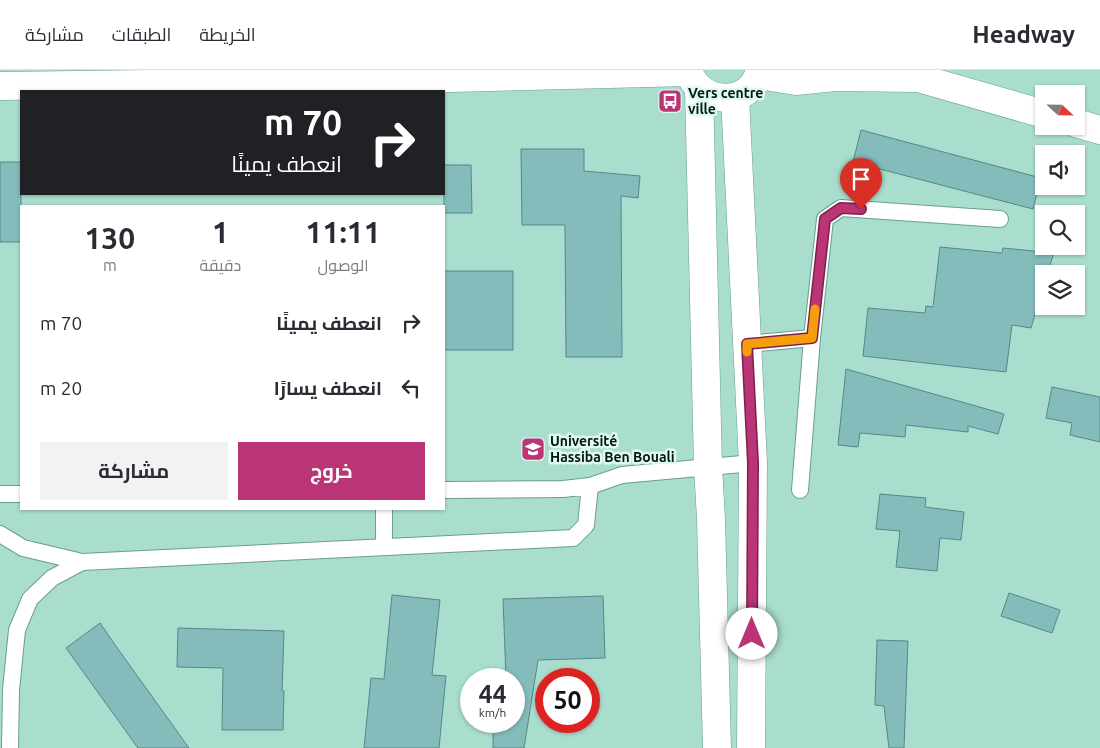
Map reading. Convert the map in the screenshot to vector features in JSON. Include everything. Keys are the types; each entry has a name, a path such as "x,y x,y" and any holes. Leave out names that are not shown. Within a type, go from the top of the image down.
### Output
{"main road":[{"path":"891,70 1035,111"},
{"path":"692,77 706,94 725,98 742,94 755,82 760,72 796,81 835,77 918,78"},
{"path":"0,86 692,77"},
{"path":"692,77 711,519 717,748"},
{"path":"735,97 753,463 751,748"},
{"path":"1085,126 1100,130"}],"lane":[{"path":"800,490 812,338 825,219 841,208 1000,219"},
{"path":"747,344 812,338"},
{"path":"445,490 563,489 590,486 622,475 753,463"},
{"path":"0,534 24,548 82,562 573,538 586,526 590,486"},
{"path":"0,494 20,494"},
{"path":"384,510 384,547"},
{"path":"10,748 11,690 17,630 30,599 52,578 82,562"}],"building":[{"path":"861,130 1035,176 1035,195 1037,195 1033,209 853,162"},
{"path":"521,149 584,149 584,171 640,176 638,198 621,196 622,357 566,357 565,225 522,225"},
{"path":"0,162 20,162 20,242 0,242"},
{"path":"445,165 471,165 472,213 445,213"},
{"path":"940,247 1002,253 1003,248 1035,251 1035,255 1053,255 1050,265 1035,265 1035,315 1031,328 1012,325 1006,372 863,356 868,308 925,313 926,306 933,307"},
{"path":"445,271 513,271 513,350 445,350"},
{"path":"846,369 1004,414 998,434 968,426 968,432 906,425 905,437 860,433 858,447 838,445"},
{"path":"1052,387 1100,397 1100,442 1070,435 1072,423 1046,418"},
{"path":"880,494 926,498 925,507 964,512 961,540 940,538 937,571 896,567 900,531 876,529"},
{"path":"1009,593 1060,610 1052,633 1001,616"},
{"path":"392,595 440,600 432,675 446,676 439,748 364,748 371,678 384,679"},
{"path":"603,596 605,658 538,660 537,668 535,668 524,748 493,748 493,733 525,733 525,668 506,668 503,599"},
{"path":"100,623 189,748 138,748 66,648"},
{"path":"178,628 284,631 283,730 222,730 223,668 177,667"},
{"path":"877,640 908,641 904,748 889,748 884,706 875,705"}],"slow traffic":[{"path":"747,352 747,344 812,338 815,309"}],"place":[{"name":"Vers centre ville","path":"670,101"},
{"name":"Université Hassiba Ben Bouali","path":"533,449"}],"route":[{"path":"752,634 753,463 747,344 812,338 825,219 841,208 861,209"}]}
